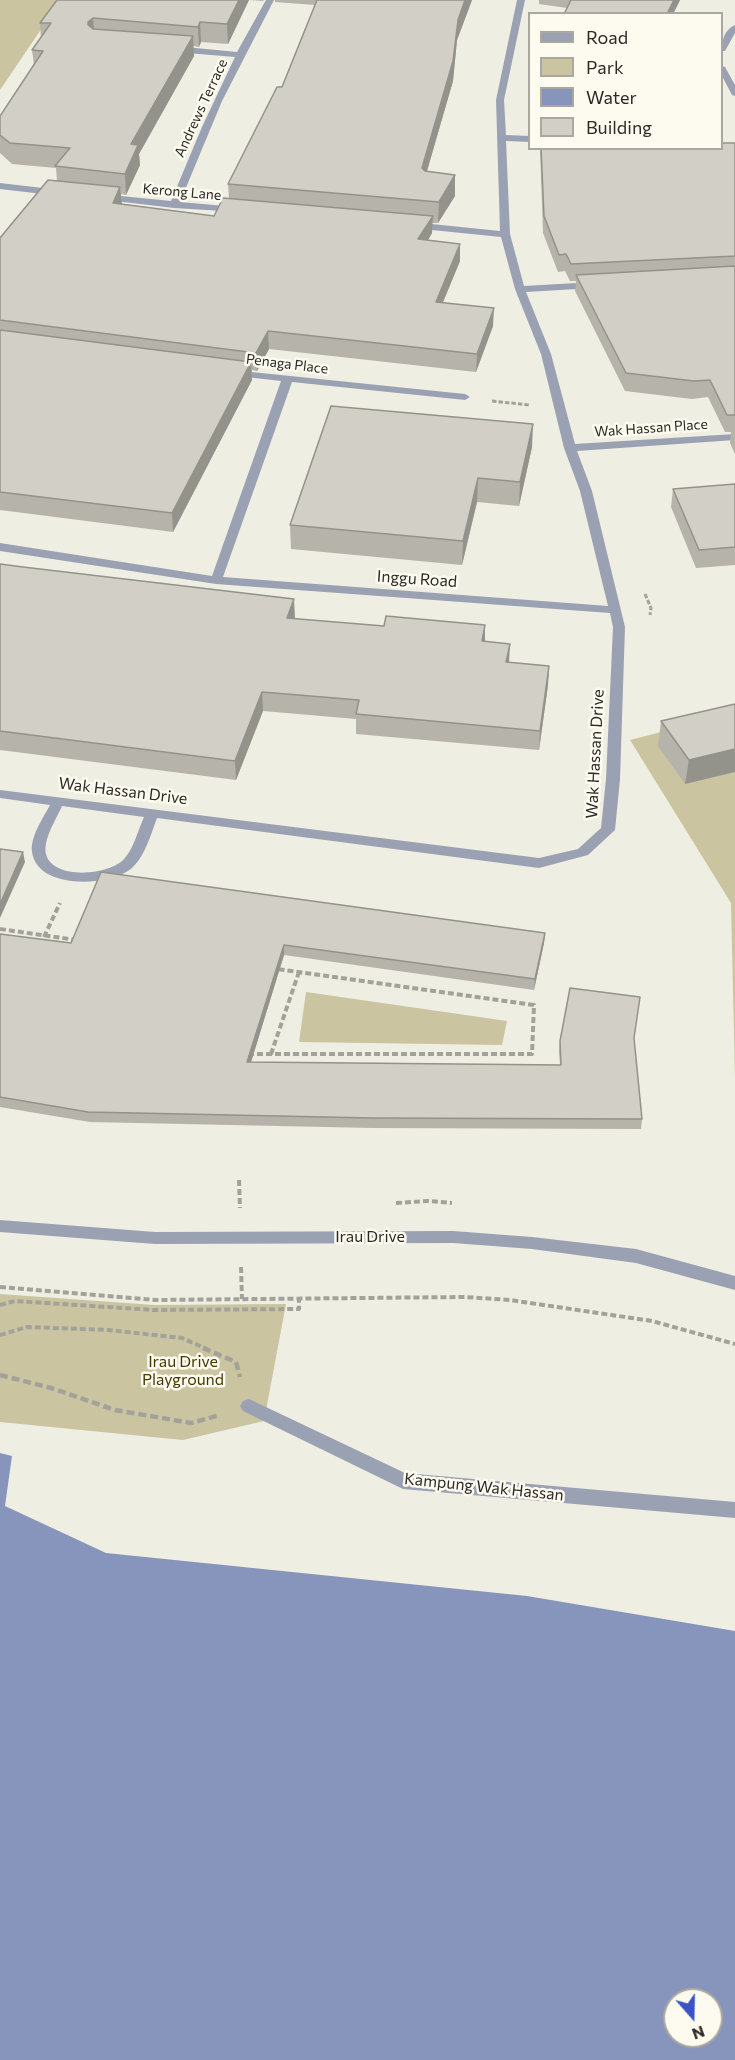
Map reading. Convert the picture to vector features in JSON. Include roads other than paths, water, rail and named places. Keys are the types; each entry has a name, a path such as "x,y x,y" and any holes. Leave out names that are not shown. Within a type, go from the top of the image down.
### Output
{"street":[{"name":"Andrews Terrace","path":"174,205 194,153 240,55 270,0"},
{"name":"Wak Hassan Drive","path":"0,794 539,863 583,852 608,830 613,779 619,627 586,490 570,448 546,354 520,289 505,234 500,100 521,0"},
{"path":"515,21 528,22"},
{"path":"723,47 735,28"},
{"name":"Andrews Terrace","path":"162,48 240,55"},
{"path":"723,71 735,93"},
{"path":"503,138 528,139"},
{"path":"1,188 71,194"},
{"name":"Kerong Lane","path":"94,196 244,211"},
{"path":"407,225 505,234"},
{"path":"520,289 610,284"},
{"name":"Penaga Place","path":"218,371 465,397"},
{"path":"216,580 287,380"},
{"name":"Wak Hassan Place","path":"570,448 735,437"},
{"name":"Inggu Road","path":"0,547 216,580 615,610"},
{"path":"58,801 40,842 39,855 47,868 72,876 102,877 129,863 152,813"},
{"name":"Irau Drive","path":"0,1226 154,1238 453,1237 532,1243 636,1256 735,1283"},
{"name":"Kampung Wak Hassan","path":"249,1406 403,1481 735,1510"}],"water":[{"path":"0,1453 12,1456 5,1506 106,1553 527,1596 735,1631 735,2060 0,2060"}],"park label":[{"name":"Irau Drive Playground","path":"183,1371"}]}
